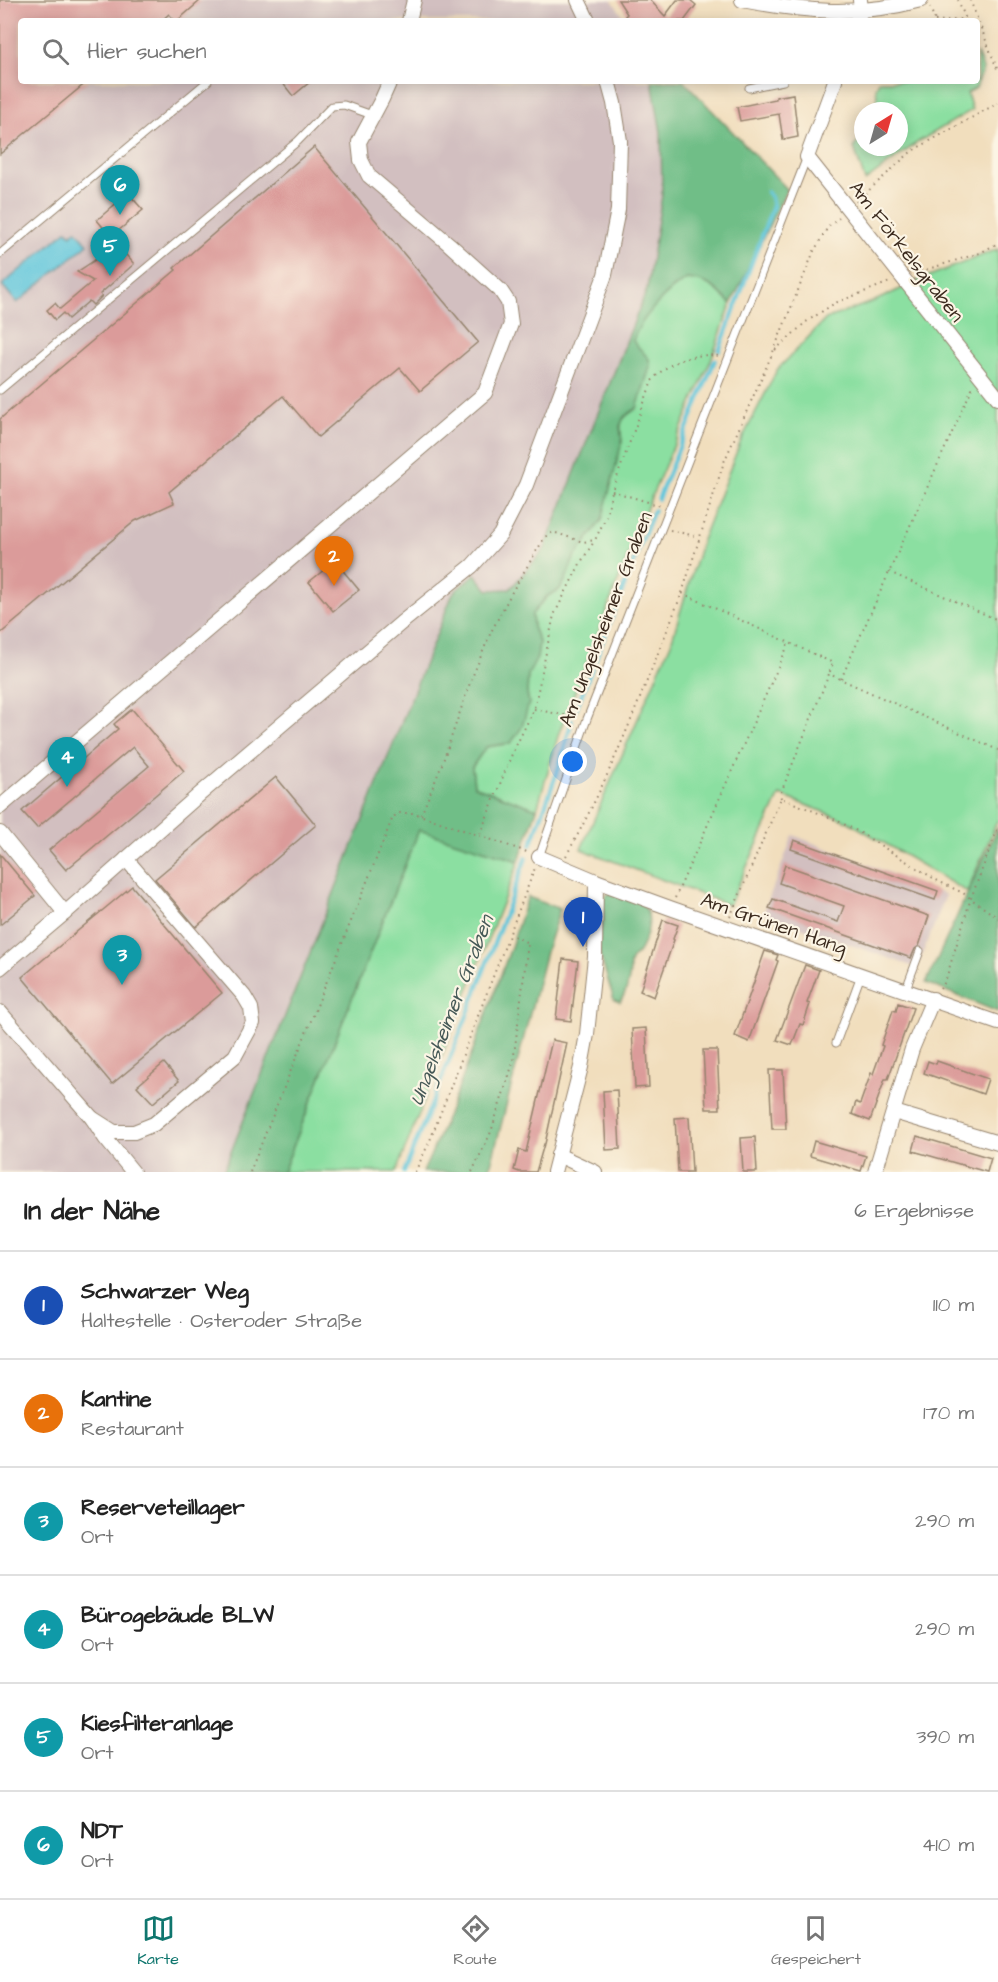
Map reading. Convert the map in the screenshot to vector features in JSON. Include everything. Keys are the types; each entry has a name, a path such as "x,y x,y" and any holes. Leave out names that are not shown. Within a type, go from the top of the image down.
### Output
{"street":[{"path":"410,18 414,0"},
{"path":"578,0 587,18"},
{"path":"742,0 789,4 825,11 887,8 921,0"},
{"path":"0,807 485,393 511,324 508,302 500,290 369,176 361,160 359,142 389,84"},
{"path":"0,968 200,794 401,623 472,566 500,535 526,485 605,275 618,210 620,141 609,84"},
{"name":"Am Ungelsheimer Graben","path":"807,157 834,84"},
{"name":"Am Förkelsgraben","path":"807,157 998,398"},
{"path":"0,833 65,913"},
{"name":"Am Grünen Hang","path":"539,857 670,908 998,1023"},
{"path":"92,1118 114,1132 134,1132 154,1124 235,1056 253,1023 251,1008 243,996 126,859"},
{"path":"554,1172 581,1067 587,1034 595,957 596,881"},
{"path":"875,1172 912,1049 933,999"},
{"path":"0,1012 92,1118 133,1172"},
{"path":"894,1112 998,1143"},
{"path":"558,1155 595,1172"}],"lane":[{"path":"0,254 204,84"},
{"path":"749,88 768,84"},
{"path":"0,390 298,141 332,106 344,105 372,116"},
{"name":"Am Ungelsheimer Graben","path":"539,857 587,719 807,157"},
{"path":"906,989 920,951"},
{"path":"836,1043 862,974"}],"path":[{"path":"928,0 934,18"},
{"path":"958,0 965,18"},
{"path":"970,0 977,18"},
{"path":"980,25 998,71"},
{"path":"560,866 581,830 626,732 682,594 724,462 773,352 813,251 828,227 912,152 998,103"},
{"path":"773,352 806,322 835,303 902,277 980,253 998,243"},
{"path":"480,835 508,764 534,709 554,615 580,562 606,518 612,491 652,381 659,372 672,363 715,355 729,358"},
{"path":"841,679 979,373"},
{"path":"612,491 669,509"},
{"path":"662,528 699,537"},
{"path":"421,815 491,632 513,590 546,537 553,532 583,542 595,540"},
{"path":"889,572 998,620"},
{"path":"682,594 833,663 780,795 781,798 726,928"},
{"path":"670,908 789,643"},
{"path":"829,674 998,750"},
{"path":"534,709 587,719"},
{"path":"781,798 836,820 859,832 970,898 998,918"},
{"path":"250,1172 393,817 400,813 421,815 539,857 429,1143 415,1172"},
{"path":"933,999 945,982 970,898 998,828"},
{"path":"472,1172 491,1132 515,1052 528,943 509,933"}],"shaded area":[{"path":"0,0 612,0 624,18 18,18 18,84 653,84 661,132 662,195 647,289 544,550 510,589 453,593 223,1172 0,1172"},
{"path":"793,835 946,895 917,968 763,914"}],"green space":[{"path":"980,61 983,69 980,77"},
{"path":"653,84 687,84 787,189 731,304 712,286 687,279 671,290 655,306 636,333 633,341 649,359 650,367 637,408 624,417 620,426 622,442 602,520 574,558 559,590 547,596 532,614 533,627 539,642 537,658 528,675 529,703 522,727 511,743 486,747 472,767 474,786 537,809 519,861 419,830 283,1172 223,1172 453,593 475,574 488,590 510,589 544,550 647,289 662,195 661,132"},
{"path":"878,84 977,84 976,88 967,93 972,110 908,149 908,102 878,102"},
{"path":"857,156 899,156 865,181"},
{"path":"998,249 998,819 967,892 847,821 780,795 729,905 581,849 671,643 702,540 740,443 777,370 826,319"},
{"path":"687,279 712,286 731,304 711,360 647,507 559,733 537,809 474,786 472,767 486,747 511,743 529,703 528,674 537,658 539,642 533,627 532,614 548,596 559,590 565,581 574,558 582,547 622,442 622,421 637,408 649,359 632,341 641,324 655,306 671,290"},
{"path":"998,827 998,1012 926,983"},
{"path":"419,829 519,861 396,1172 283,1172"},
{"path":"609,893 633,898 646,909 648,917 645,938 640,950 630,962 627,987 620,1002 614,1000 599,952 599,903"},
{"path":"528,897 560,909 547,948 489,1172 423,1172 467,1066"}],"water":[{"path":"67,230 71,235 76,230 88,244 17,303 2,285"}],"building":[{"path":"0,0 201,0 180,18 172,18 169,14 164,18 18,18 18,84 84,84 0,154"},
{"path":"618,0 650,0 665,16 677,0 690,0 696,5 686,18 627,18 625,16 627,14"},
{"path":"283,84 307,84 293,96"},
{"path":"793,94 798,137 783,140 779,114 740,121 737,107"},
{"path":"314,147 478,342 420,391 400,368 318,437 283,396 169,492 174,503 135,521 0,634 0,419 176,270 174,268"},
{"path":"128,193 143,210 111,237 97,220"},
{"path":"119,242 120,248 134,264 100,294 102,296 93,305 89,301 68,319 63,313 55,320 47,310 55,303 60,309 93,281 77,272 95,260 97,256 103,255 106,249"},
{"path":"335,561 359,590 333,611 309,582"},
{"path":"132,709 184,771 66,870 49,850 149,766 133,747 37,828 22,811 118,729 114,724"},
{"path":"276,777 316,825 196,927 155,879"},
{"path":"794,840 938,891 935,900 791,849"},
{"path":"0,854 35,896 0,925"},
{"path":"785,865 929,916 919,946 911,958 769,908 773,899 838,922 844,906 779,883"},
{"path":"132,886 222,993 112,1084 22,977"},
{"path":"663,920 678,925 654,997 640,991"},
{"path":"765,951 778,955 776,960 778,961 749,1042 735,1036"},
{"path":"563,959 578,961 571,1021 556,1019"},
{"path":"805,965 819,970 807,1003 810,1004 803,1025 800,1024 792,1045 777,1040"},
{"path":"898,1003 913,1008 888,1079 885,1079 870,1121 852,1114 856,1102 860,1104 871,1073 873,1074 893,1010 896,1011"},
{"path":"646,1028 649,1087 635,1088 632,1029"},
{"path":"552,1040 567,1043 545,1144 536,1172 519,1172 514,1170 519,1150 526,1152"},
{"path":"703,1050 717,1050 720,1109 706,1109"},
{"path":"928,1061 936,1064 937,1061 988,1079 983,1094 924,1073"},
{"path":"164,1063 179,1081 153,1103 137,1086"},
{"path":"769,1070 783,1070 786,1129 772,1129"},
{"path":"617,1090 620,1149 606,1150 603,1091"},
{"path":"689,1117 692,1172 678,1172 675,1118"},
{"path":"917,1136 991,1158 987,1172 913,1151"},
{"path":"755,1137 757,1172 743,1172 741,1138"},
{"path":"814,1141 866,1156 861,1171 810,1156"}],"waterway":[{"name":"Ungelsheimer Graben","path":"719,351 773,206 767,192"},
{"name":"Ungelsheimer Graben","path":"658,499 715,360"},
{"name":"Ungelsheimer Graben","path":"576,709 654,510"},
{"name":"Ungelsheimer Graben","path":"531,845 559,767 572,720"},
{"name":"Ungelsheimer Graben","path":"404,1172 465,1021 526,858"}],"place":[{"name":"NDT","path":"120,215"},
{"name":"Kiesfilteranlage","path":"110,276"},
{"name":"Kantine","path":"334,586"},
{"name":"Bürogebäude BLW","path":"67,787"},
{"name":"Schwarzer Weg","path":"583,947"},
{"name":"Reserveteillager","path":"122,985"}]}
